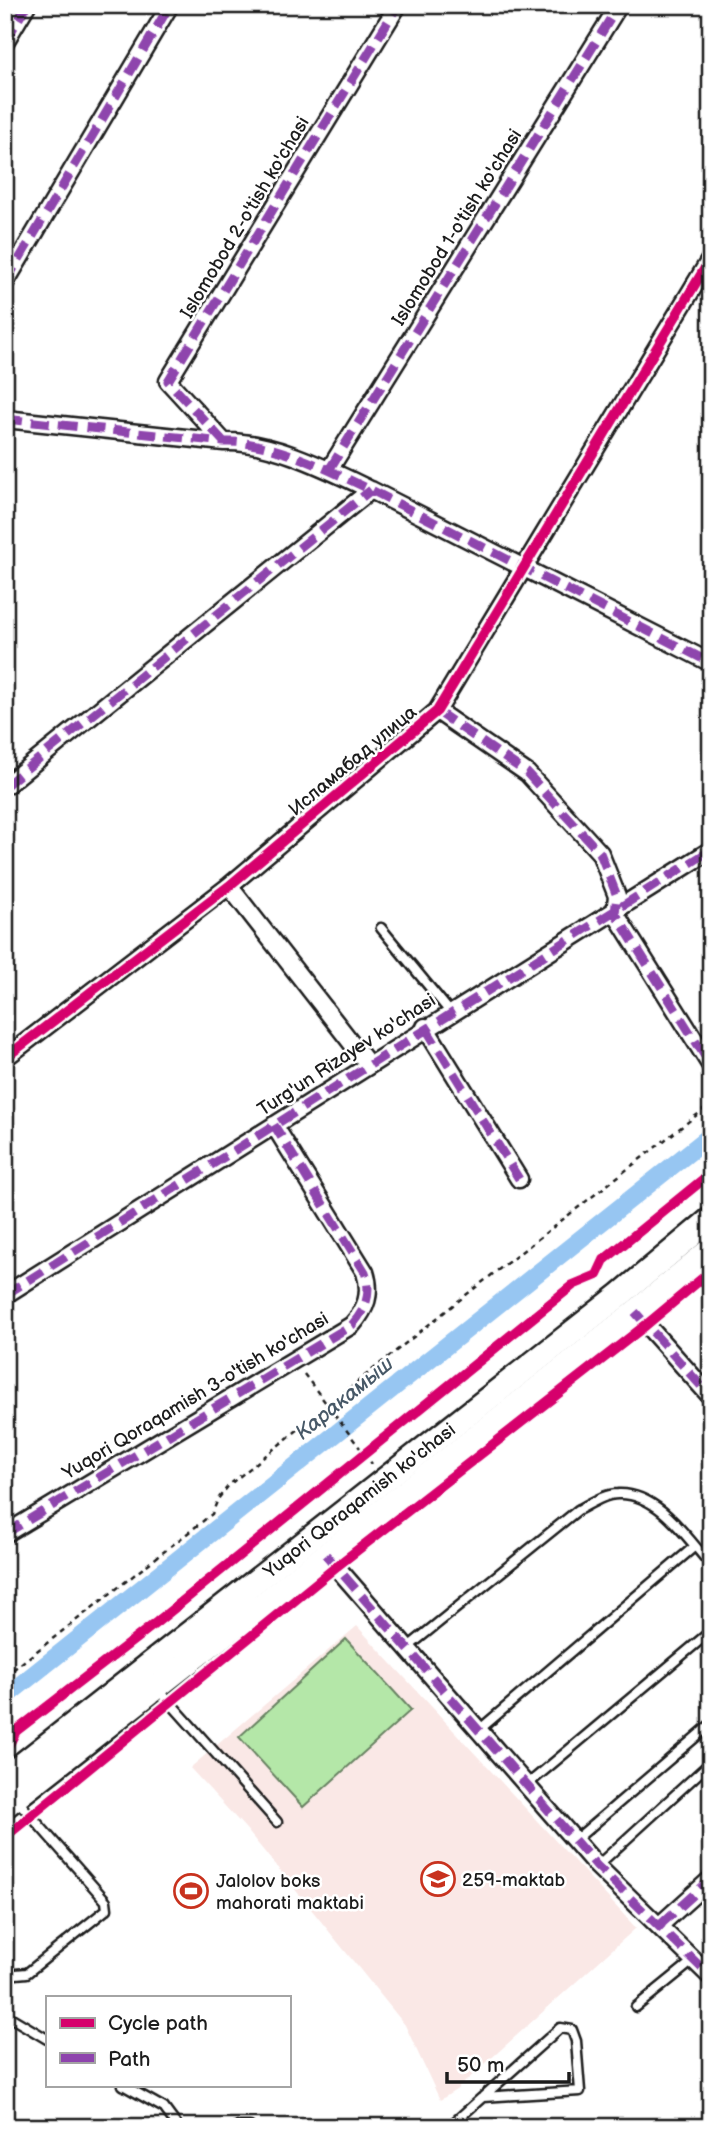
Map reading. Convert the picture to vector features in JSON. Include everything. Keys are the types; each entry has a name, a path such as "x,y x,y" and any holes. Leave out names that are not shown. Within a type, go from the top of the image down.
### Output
{"main road":[{"name":"Yuqori Qoraqamish ko'chasi","path":"9,1794 384,1480 711,1219"},
{"name":"Yuqori Qoraqamish ko'chasi","path":"149,1679 326,1555 709,1255"}],"street":[{"path":"5,43 27,5"},
{"path":"5,283 170,5"},
{"name":"Islomobod 2-o'tish ko'chasi","path":"223,442 168,381 398,5"},
{"name":"Islomobod 1-o'tish ko'chasi","path":"329,470 620,5"},
{"name":"Исламабад улица","path":"5,1058 229,886 437,712 711,258"},
{"path":"5,419 223,442 245,441 329,470 711,663"},
{"path":"5,786 371,490"},
{"path":"437,712 527,773 600,853 617,896 615,913 711,1066"},
{"name":"Turg'un Rizayev ko'chasi","path":"5,1295 425,1027 615,913 711,850"},
{"path":"229,886 368,1064"},
{"path":"425,1027 519,1179"},
{"name":"Yuqori Qoraqamish 3-o'tish ko'chasi","path":"5,1534 352,1325 365,1306 369,1285 365,1272 274,1125"},
{"path":"635,1312 711,1397"},
{"path":"326,1555 597,1866 711,1978"},
{"path":"660,1925 711,1879"}],"lane":[{"path":"381,928 450,1012"},
{"path":"407,1648 578,1510 598,1499 618,1494 660,1508 711,1565"},
{"path":"478,1730 695,1546"},
{"path":"527,1784 711,1631"},
{"path":"149,1679 277,1822"},
{"path":"575,1841 711,1724"},
{"path":"597,1866 711,1762"},
{"path":"5,1975 27,1973 107,1909 106,1901 9,1794"},
{"path":"636,2007 694,1960"},
{"path":"5,2014 46,2038"},
{"path":"449,2127 560,2028 572,2030 576,2041 580,2091 483,2097"},
{"path":"125,2086 164,2108 178,2127"},
{"path":"236,2127 250,2127"}],"path":[{"path":"5,1676 212,1514 218,1499 229,1485 327,1405 711,1104"},
{"path":"5,1752 16,1731 157,1622 363,1452 573,1285 597,1275 604,1261 711,1173"},
{"path":"294,1360 384,1480"}],"shaded area":[{"name":"259-maktab","path":"357,1626 636,1928 456,2090 440,2100 405,2025 246,1829 190,1768"}],"green space":[{"path":"346,1639 411,1710 303,1807 239,1737"}],"waterway":[{"name":"Каракамыш","path":"5,1697 711,1135"}],"marked path":[{"path":"5,42 27,5"},
{"path":"5,283 170,5"},
{"path":"224,442 168,381 398,5"},
{"path":"329,470 619,5"},
{"path":"5,419 242,443 280,451 318,465 371,490 711,663"},
{"path":"5,786 371,490"},
{"path":"437,711 527,773 600,853 617,896 615,913 711,1066"},
{"path":"5,1295 711,850"},
{"path":"425,1027 519,1179"},
{"path":"5,1534 352,1325 361,1313 368,1294 365,1272 274,1125"},
{"path":"635,1312 711,1397"},
{"path":"326,1555 597,1866 711,1977"},
{"path":"660,1925 711,1879"}],"cycle path":[{"path":"5,1058 229,886 437,711 711,258"},
{"path":"5,1752 16,1731 157,1622 573,1285 597,1275 604,1260 711,1173"},
{"path":"5,1837 337,1566 646,1325 711,1271"}],"place":[{"name":"259-maktab","path":"438,1879"},
{"name":"Jalolov boks mahorati maktabi","path":"191,1891"}]}
